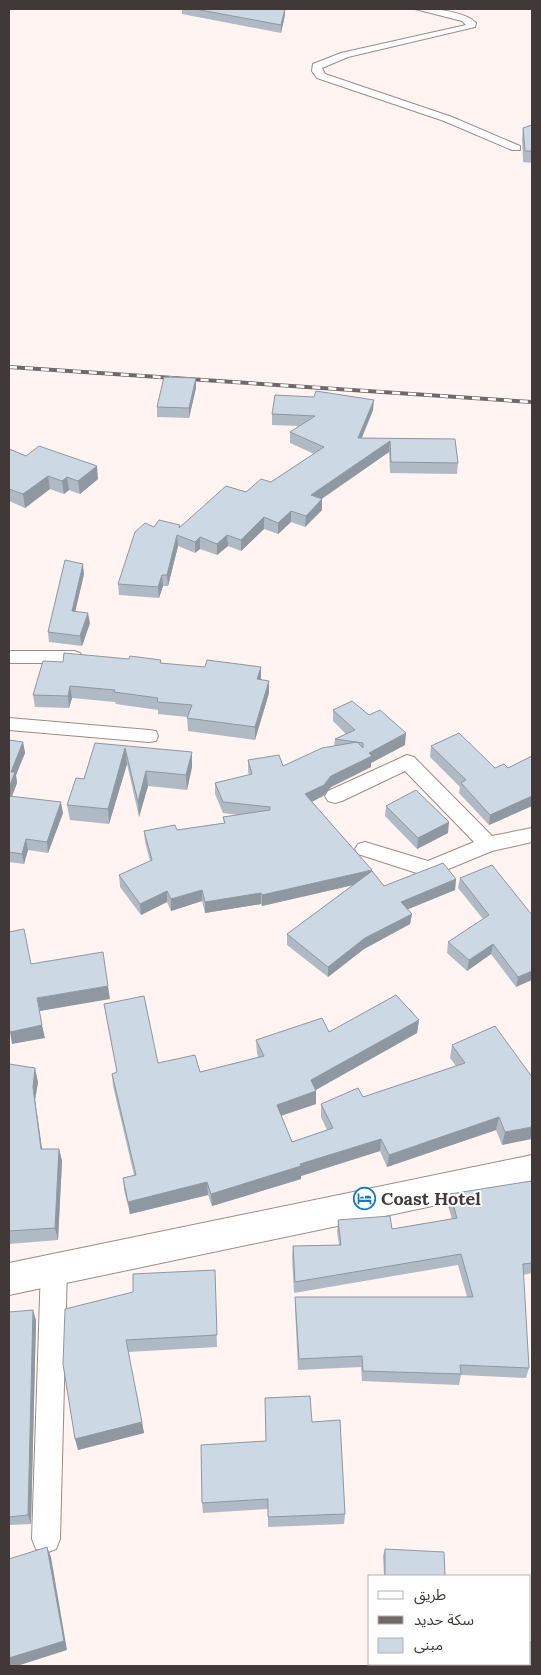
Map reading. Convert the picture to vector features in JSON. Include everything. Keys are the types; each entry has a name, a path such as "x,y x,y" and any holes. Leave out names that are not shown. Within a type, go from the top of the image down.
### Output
{"main road":[{"path":"9,1279 54,1268 532,1170"}],"street":[{"path":"420,9 465,19 471,23 470,27 345,55 321,63 317,66 317,71 321,76 448,118 516,148"},
{"path":"9,657 74,657"},
{"path":"9,724 149,736"},
{"path":"335,796 407,762 488,844"},
{"path":"365,849 430,869 488,844 532,835"},
{"path":"46,1539 54,1268"}],"building":[{"path":"195,9 285,9 281,25"},
{"path":"532,125 532,151 525,151 523,128"},
{"path":"164,377 196,378 189,408 157,407"},
{"path":"316,391 374,400 358,438 455,439 458,463 391,462 390,441 311,495 322,499 306,516 291,511 278,523 264,517 241,540 227,535 217,544 200,537 195,542 177,535 167,575 162,575 158,587 118,584 135,532 145,523 154,527 159,520 180,525 179,528 226,486 246,492 261,479 271,482 324,447 290,432 315,416 272,414 275,395 314,397"},
{"path":"39,446 97,466 78,481 67,477 62,481 48,476 23,494 9,489 9,449 26,456"},
{"path":"65,560 83,564 72,611 88,613 80,636 48,632"},
{"path":"64,653 129,659 130,656 161,660 160,663 205,667 207,660 261,667 257,679 269,681 255,727 187,718 192,705 157,702 158,698 114,692 115,690 70,686 68,696 33,695 43,661 63,662"},
{"path":"352,701 369,715 380,710 406,733 369,753 372,756 331,776 324,785 305,794 372,870 262,895 261,893 205,902 202,890 171,899 167,891 140,904 119,875 152,860 144,831 175,825 177,830 225,823 223,817 270,810 270,807 223,802 215,783 252,774 248,760 279,755 283,766 322,748 357,742 335,739 355,730 333,710"},
{"path":"459,733 495,768 504,764 508,768 532,756 532,796 490,815 461,783 466,780 431,746"},
{"path":"9,740 23,742 11,772 15,772 9,788"},
{"path":"95,743 192,752 186,775 146,771 138,802 125,748 108,809 67,805 76,778 84,779"},
{"path":"416,790 449,822 418,838 386,806"},
{"path":"9,796 61,802 47,842 26,839 22,854 9,852"},
{"path":"443,863 456,879 401,902 412,914 365,938 328,967 287,934 372,871 384,886"},
{"path":"492,865 532,915 532,971 518,977 493,944 469,960 448,942 489,915 460,878"},
{"path":"24,929 31,964 103,952 108,986 37,998 42,1025 10,1032 9,932"},
{"path":"396,995 419,1020 311,1080 316,1091 277,1105 292,1142 333,1128 321,1104 358,1088 363,1097 465,1063 452,1045 495,1026 532,1077 532,1127 505,1132 499,1117 389,1155 381,1139 211,1194 207,1182 128,1202 123,1178 136,1175 112,1074 117,1072 104,1004 144,996 158,1063 195,1055 200,1072 264,1056 256,1040 322,1018 329,1032"},
{"path":"9,1064 35,1068 33,1087 41,1149 59,1149 55,1228 9,1231"},
{"path":"531,1181 532,1263 523,1264 529,1368 460,1365 461,1374 363,1371 362,1356 299,1359 295,1297 473,1297 461,1254 295,1282 293,1246 341,1245 338,1220 390,1216 392,1229 457,1218 450,1194"},
{"path":"215,1270 217,1335 126,1340 142,1422 75,1439 63,1364 65,1309 133,1292 133,1274"},
{"path":"33,1310 28,1515 9,1517 9,1312"},
{"path":"310,1396 312,1422 340,1420 345,1514 268,1517 268,1499 202,1503 201,1445 266,1441 265,1398"},
{"path":"47,1547 64,1641 9,1658 9,1559"},
{"path":"385,1549 444,1552 445,1575 385,1575"},
{"path":"531,1642 532,1666 391,1666 531,1665"}],"railway":[{"path":"9,367 532,402"}],"place":[{"name":"Coast Hotel","path":"365,1198"}]}
